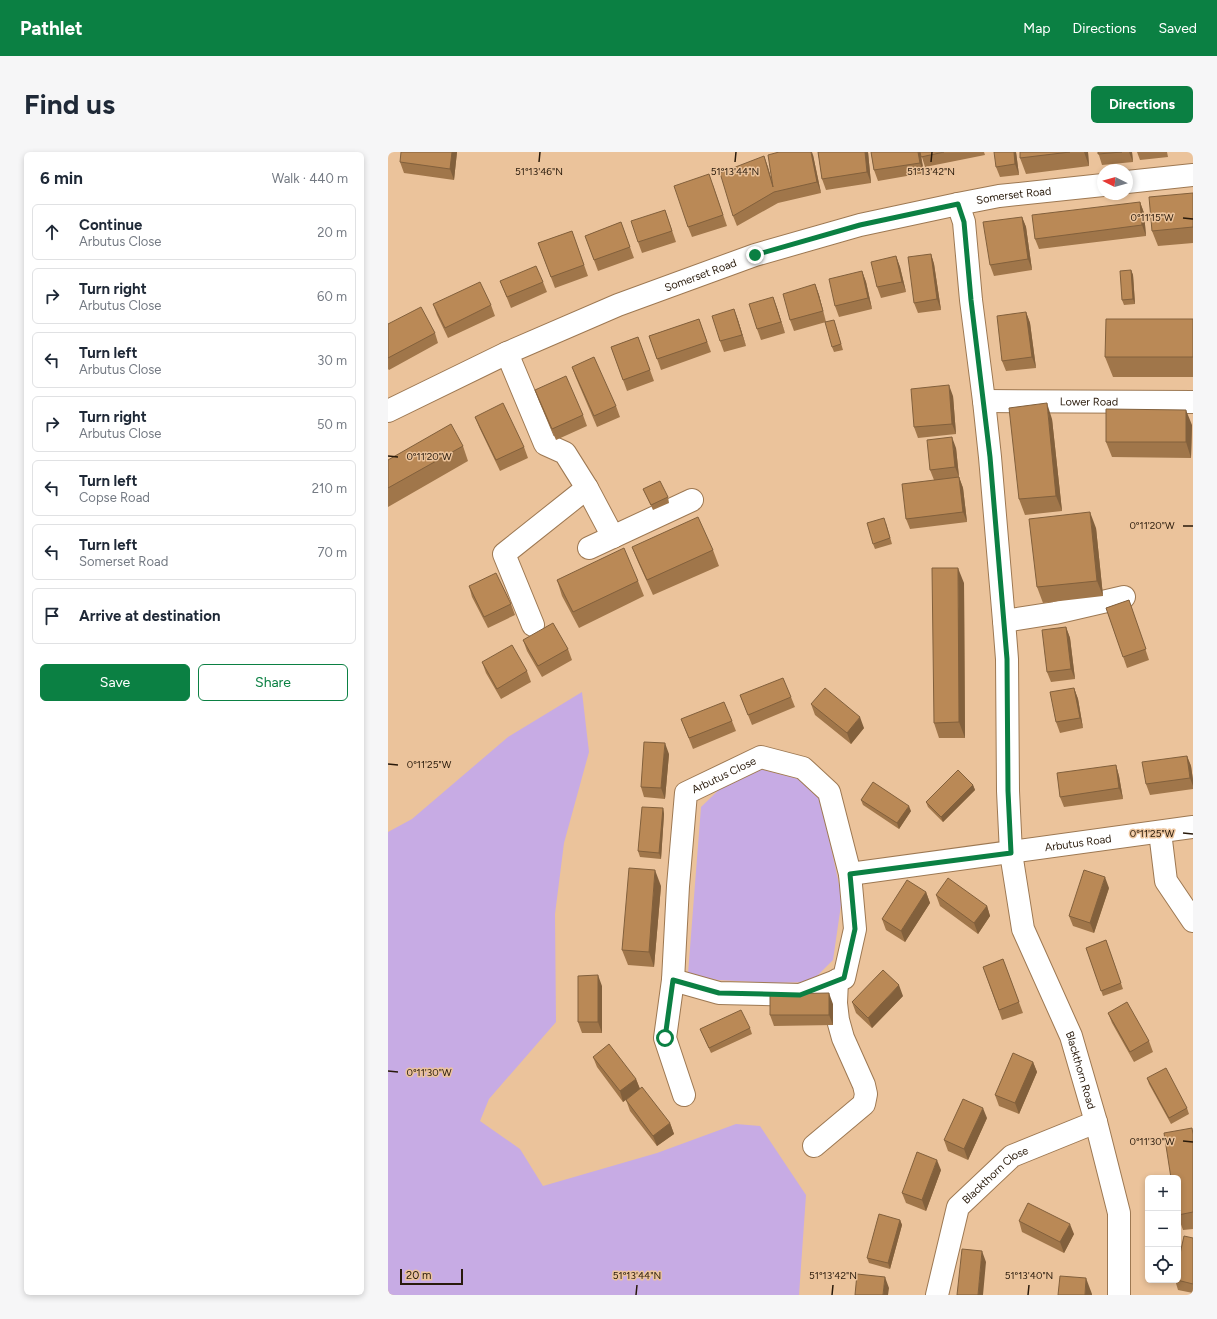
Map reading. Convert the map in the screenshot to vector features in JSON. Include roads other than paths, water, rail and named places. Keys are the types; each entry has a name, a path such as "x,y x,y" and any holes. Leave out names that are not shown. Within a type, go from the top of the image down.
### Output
{"street":[{"path":"1133,181 1193,175"},
{"name":"Somerset Road","path":"388,411 507,353 618,305 755,255 860,225 958,204 999,196 1097,186"},
{"name":"Blackthorn Road","path":"958,204 964,222 971,300 984,400 1004,621 1007,659 1008,791 1011,853 1024,929 1071,1036 1096,1122 1119,1213 1119,1295"},
{"path":"507,353 545,444 565,453 588,488 613,537"},
{"name":"Lower Road","path":"984,400 1193,402"},
{"path":"534,625 504,554 588,488"},
{"path":"589,548 692,500"},
{"path":"1004,621 1055,613 1124,597"},
{"name":"Arbutus Close","path":"684,1095 665,1038 673,980 678,886 686,793 761,757 803,768 829,792 850,874 855,929 844,978 837,980"},
{"name":"Arbutus Road","path":"1011,853 1193,827"},
{"path":"1160,832 1166,881 1193,921"},
{"path":"850,874 1011,853"},
{"path":"673,980 719,993 800,995 837,980 836,1003 838,1020 843,1038 864,1085 866,1094 864,1104 814,1146"},
{"name":"Blackthorn Close","path":"937,1295 958,1207 1012,1156 1096,1122"}]}
